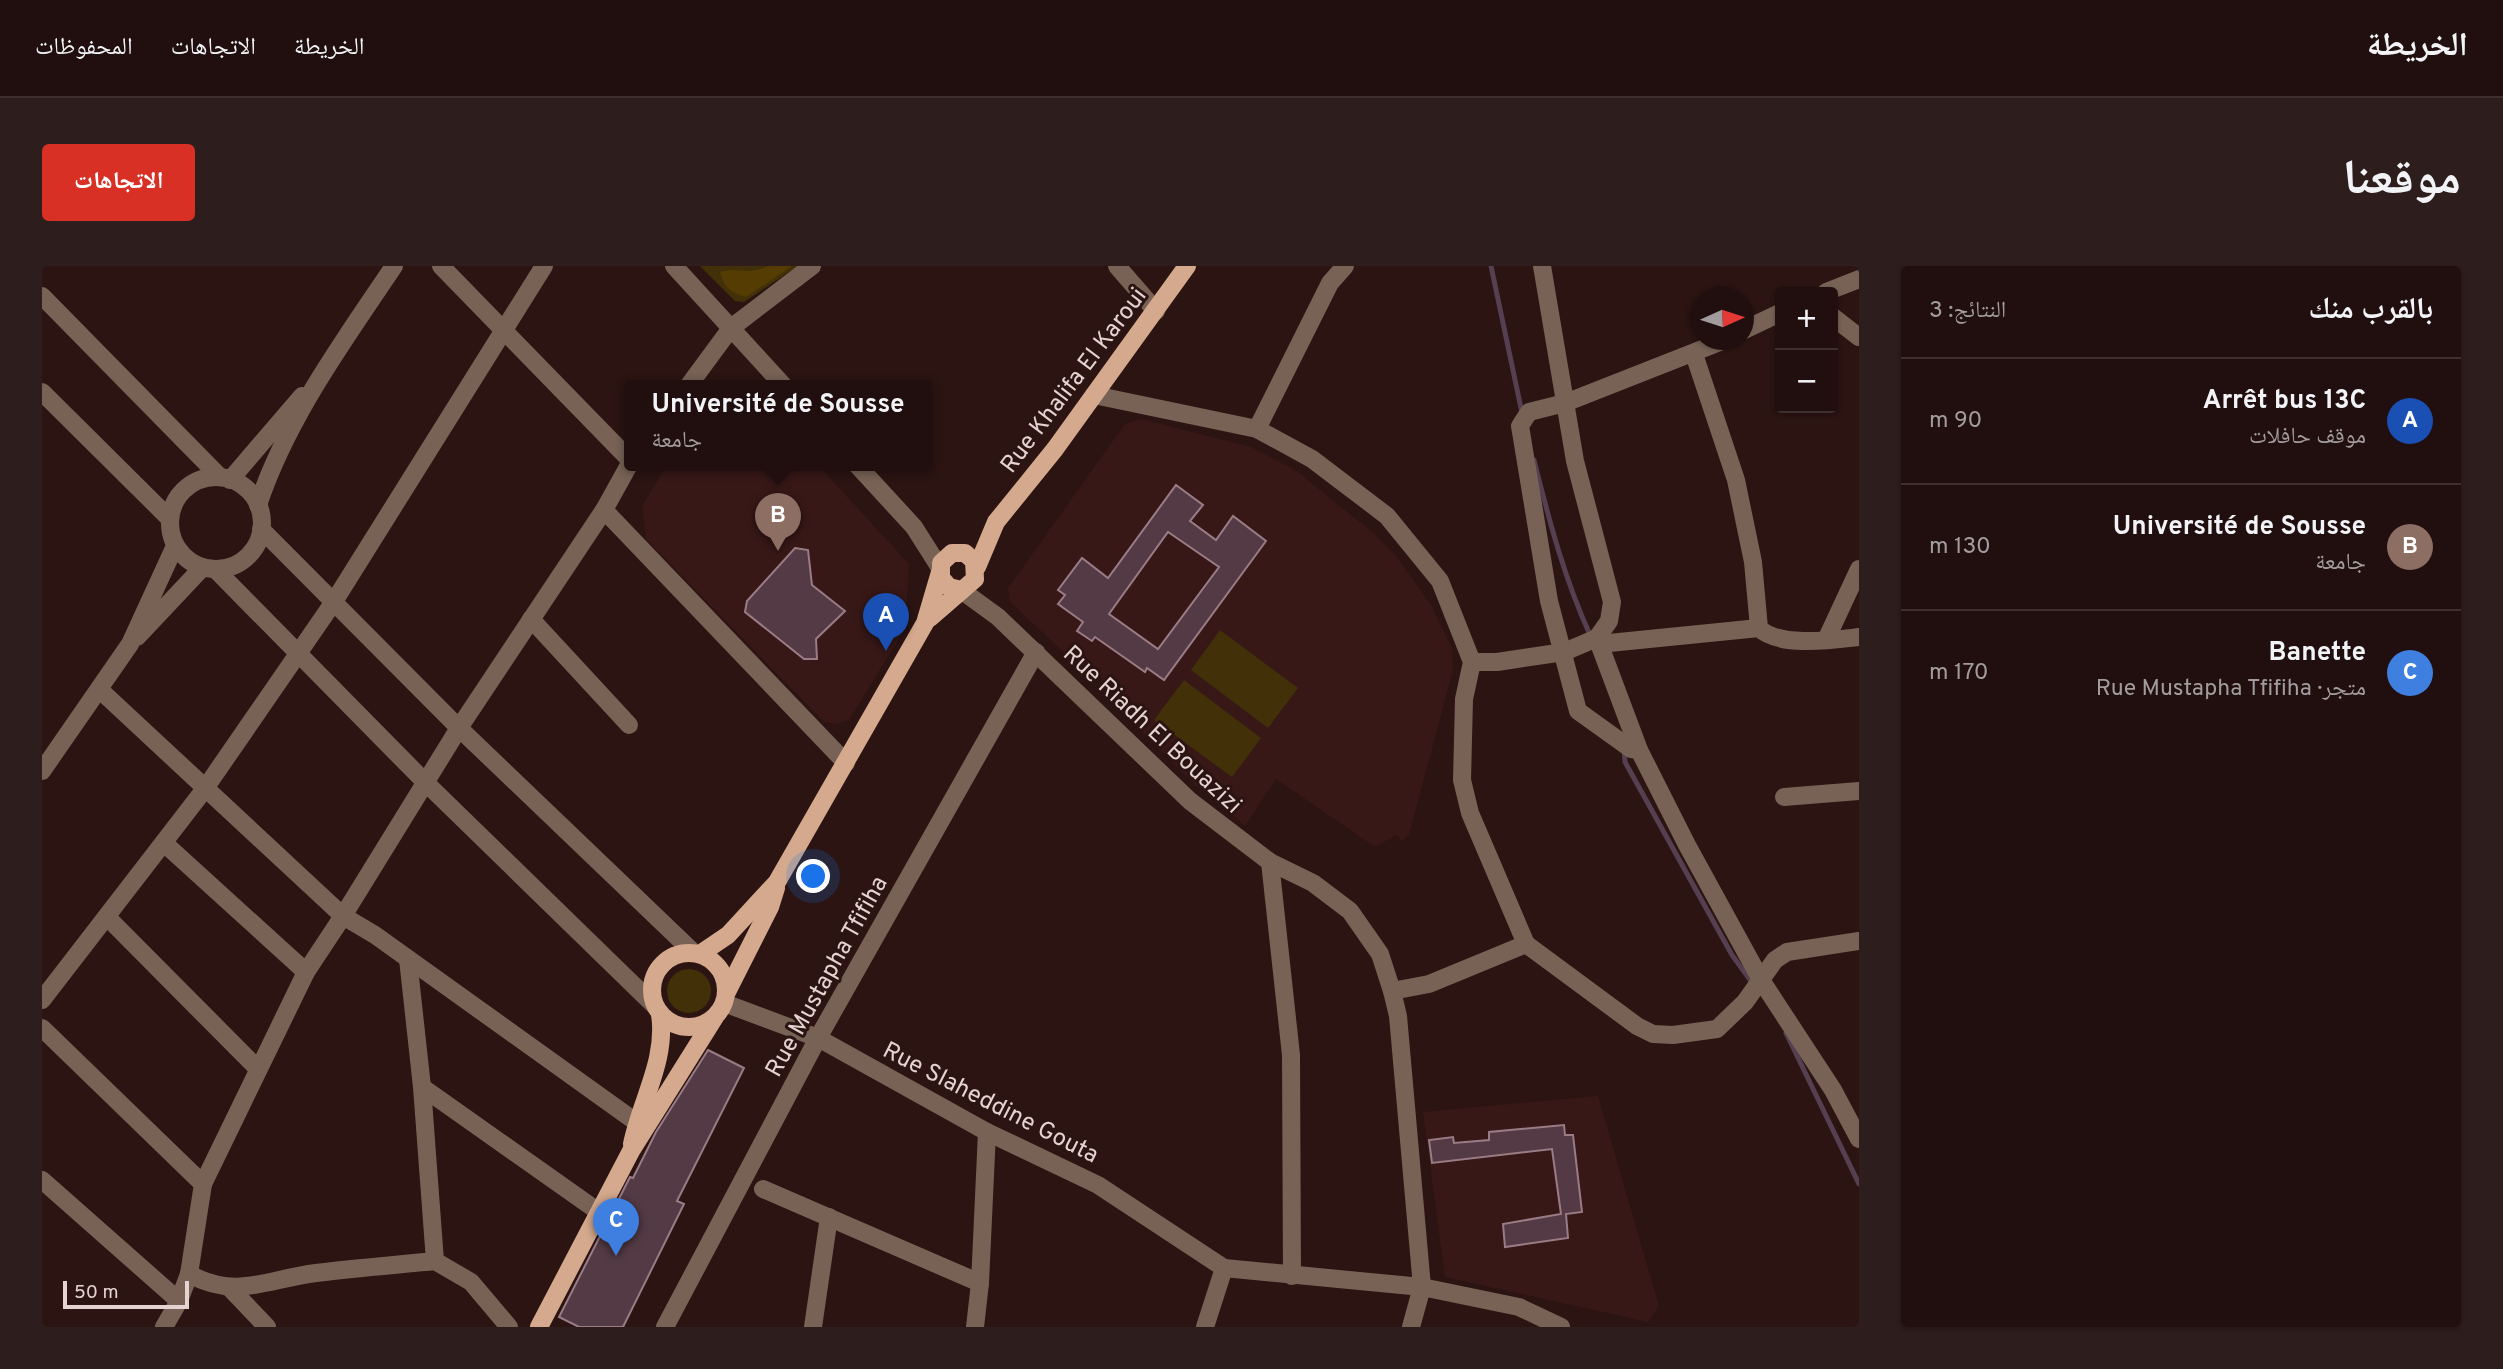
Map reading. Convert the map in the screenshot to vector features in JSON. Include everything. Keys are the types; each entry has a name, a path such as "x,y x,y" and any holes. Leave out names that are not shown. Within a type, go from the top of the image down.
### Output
{"main road":[{"name":"Rue Khalifa El Karoui","path":"977,570 996,522 1094,396 1187,266"},
{"name":"Rue Khalifa El Karoui","path":"953,552 996,522"},
{"path":"631,1151 636,1122 658,1059 663,1033 653,979 659,968 680,953 696,953 729,935 777,882 925,624 944,558 953,552 965,553 977,570 972,584 961,590 925,624"},
{"path":"940,570 944,583 961,590"},
{"path":"538,1327 631,1151 722,1004 770,907 777,882"},
{"path":"696,953 720,968 722,1004"},
{"path":"657,1010 669,1022 693,1028 722,1004"}],"street":[{"path":"130,644 209,569 235,566 250,554 261,528 258,505 274,460 321,375 394,266"},
{"path":"441,266 624,454"},
{"path":"42,1000 204,790 335,600 544,266"},
{"path":"674,266 778,380"},
{"path":"693,380 731,328 812,266"},
{"path":"1116,266 1156,311"},
{"path":"1257,429 1330,283 1345,266"},
{"path":"1542,266 1576,461 1612,602 1609,621 1598,641 1639,750 1761,980 1833,1090 1859,1139"},
{"path":"1838,287 1859,279"},
{"path":"42,296 225,478 247,489 258,505"},
{"path":"1754,325 1775,315"},
{"path":"1838,321 1859,337"},
{"path":"1639,750 1631,749 1578,711 1549,601 1520,432 1529,412 1565,404 1703,350"},
{"path":"1694,354 1736,480 1753,562 1759,628"},
{"path":"321,375 225,478 202,479 186,488 175,502 170,519 175,546 186,559 209,569 298,653 657,1010"},
{"path":"42,392 170,519"},
{"path":"1094,396 1257,429 1312,459 1387,516 1440,581 1472,662 1464,699 1462,780 1470,813 1526,944 1637,1026 1653,1034 1673,1035 1717,1029 1745,1002 1775,960 1787,952 1859,941"},
{"path":"164,1327 179,1301 189,1274 204,1184 257,1068 306,972 459,728 604,510 626,471"},
{"path":"863,471 914,527 940,570"},
{"path":"604,510 846,763"},
{"path":"914,527 953,552"},
{"path":"261,528 459,728 696,953"},
{"path":"42,771 130,644 175,546"},
{"path":"1826,640 1859,569"},
{"name":"Rue Riadh El Bouazizi","path":"977,570 985,597 998,617"},
{"name":"Rue Riadh El Bouazizi","path":"961,590 998,617 1190,801 1270,862 1313,883 1350,911 1380,954 1398,1016 1422,1287"},
{"path":"531,619 629,725"},
{"path":"1472,662 1497,662 1564,652 1598,641 1759,628 1778,639 1826,640 1859,637"},
{"name":"Rue Mustapha Tfifiha","path":"666,1327 818,1038 1035,652"},
{"path":"100,690 204,790 343,916 408,958 636,1122"},
{"path":"1784,797 1859,791"},
{"path":"164,843 306,972"},
{"path":"1270,862 1291,1055 1292,1276"},
{"path":"107,917 257,1068"},
{"path":"1392,991 1429,984 1526,944"},
{"path":"408,958 422,1087 435,1261"},
{"name":"Rue Slaheddine Gouta","path":"722,1004 818,1038 987,1132 1098,1185 1224,1268"},
{"path":"42,1028 204,1184"},
{"path":"422,1087 599,1212"},
{"path":"975,1327 980,1283 987,1132"},
{"path":"42,1180 179,1301"},
{"path":"763,1189 980,1283"},
{"path":"813,1327 829,1217"},
{"path":"189,1274 206,1283 229,1287 256,1287 312,1273 435,1261 471,1282 509,1327"},
{"path":"1205,1327 1224,1268 1422,1287 1519,1307 1560,1327"},
{"path":"229,1287 267,1327"},
{"path":"1411,1327 1422,1287"}],"shaded area":[{"path":"700,266 798,266 744,302 735,301"},
{"path":"768,266 792,266 746,297 729,289 720,272 749,271"},
{"path":"1141,419 1251,447 1295,470 1371,531 1396,556 1431,605 1452,648 1453,670 1409,835 1402,841 1396,835 1375,847 1276,779 1245,826 1194,784 1139,729 1131,711 1125,707 1126,696 1076,659 1073,661 1010,602 1008,588 1125,424"},
{"path":"663,471 824,471 909,564 905,629 849,720 837,724 824,722 646,539 642,506"},
{"path":"1220,630 1298,688 1268,728 1191,670"},
{"path":"1184,680 1261,738 1232,777 1154,720"},
{"path":"689,969 698,970 705,975 710,982 710,1000 705,1007 698,1012 689,1013 680,1012 673,1007 668,1000 667,991 668,982 673,975 680,970"},
{"path":"1598,1096 1659,1306 1648,1322 1445,1277 1423,1112"}],"building":[{"path":"1176,485 1203,505 1190,521 1216,540 1233,516 1266,541 1164,680 1147,668 1145,672 1095,637 1092,641 1077,631 1083,622 1058,604 1065,595 1058,590 1082,558 1108,578","holes":["1168,532 1219,567 1158,649 1109,614"]},
{"path":"795,548 808,550 812,585 845,611 816,639 817,659 804,659 745,612 747,601"},
{"path":"708,1050 744,1068 677,1201 684,1204 623,1327 579,1327 559,1317 630,1177 633,1178 656,1132"},
{"path":"1564,1125 1565,1135 1573,1135 1582,1212 1566,1214 1568,1238 1505,1247 1503,1224 1561,1214 1552,1149 1432,1163 1429,1140 1453,1137 1454,1143 1489,1140 1489,1132"}],"waterway":[{"path":"1491,266 1522,413"},
{"path":"1534,460 1565,572 1591,637"},
{"path":"1624,749 1625,762 1732,955 1753,984"},
{"path":"1786,1033 1859,1184"}],"place":[{"name":"Université de Sousse","path":"778,551"},
{"name":"Arrêt bus 13C","path":"886,651"},
{"name":"Banette","path":"616,1256"}]}
